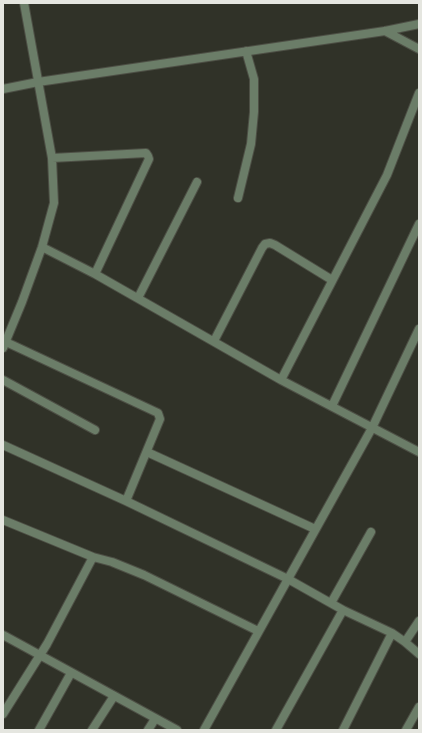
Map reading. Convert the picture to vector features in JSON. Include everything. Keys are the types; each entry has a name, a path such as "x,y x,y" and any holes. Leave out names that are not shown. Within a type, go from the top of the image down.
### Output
{"street":[{"path":"24,3 52,158 54,203 42,247 22,302 4,345 158,413 160,419 126,501"},
{"path":"3,88 385,31 419,24"},
{"path":"385,31 419,49"},
{"path":"238,198 251,144 254,112 254,79 246,51"},
{"path":"281,380 387,175 419,93"},
{"path":"52,158 146,153 148,156 149,159 95,274"},
{"path":"138,298 197,182"},
{"path":"332,406 419,224"},
{"path":"214,341 265,244 270,243 275,245 332,280"},
{"path":"42,247 95,274 281,380 419,452"},
{"path":"204,730 372,428 419,329"},
{"path":"3,380 95,430"},
{"path":"3,445 126,501 288,579 344,610 392,633 419,654"},
{"path":"147,452 315,529"},
{"path":"3,520 93,557 112,562 144,575 258,631"},
{"path":"331,603 371,532"},
{"path":"3,714 6,703 47,644 93,557"},
{"path":"276,730 344,610"},
{"path":"405,642 419,621"},
{"path":"343,730 392,633"},
{"path":"3,636 176,730"},
{"path":"39,730 71,674"},
{"path":"92,730 114,696"},
{"path":"406,730 419,707"},
{"path":"148,730 155,719"}]}
